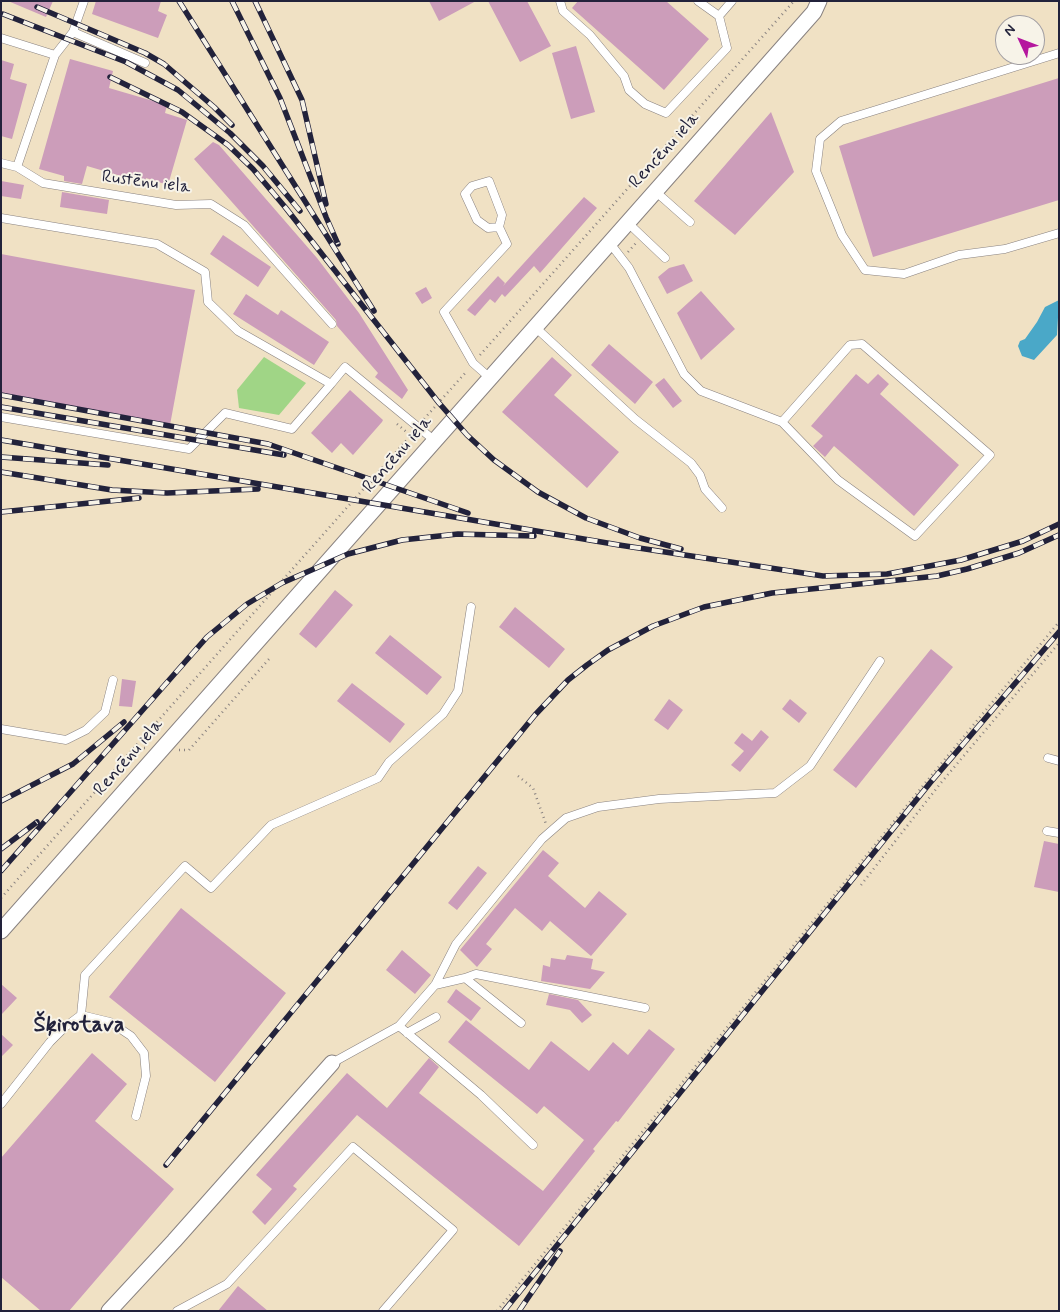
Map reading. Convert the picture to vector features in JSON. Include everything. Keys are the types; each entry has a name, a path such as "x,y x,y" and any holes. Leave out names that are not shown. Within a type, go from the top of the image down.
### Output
{"street":[{"name":"Rencēnu iela","path":"1,931 814,12 819,1"},
{"path":"108,1311 174,1241 332,1063"}],"lane":[{"path":"17,167 55,55 73,32 84,1"},
{"path":"560,1 563,11 590,35 624,76 629,90 645,104 666,113 726,48 720,16 698,1"},
{"path":"720,16 732,1"},
{"path":"73,32 145,63"},
{"path":"1,38 55,55"},
{"path":"1059,53 841,122 820,139 816,171 842,235 865,270 904,274 958,255 1006,249 1059,233"},
{"name":"Rustēnu iela","path":"1,162 17,167 43,183 176,205 211,204 244,225 332,324"},
{"path":"490,378 473,364 444,312 507,244 499,227 502,215 489,181 472,186 465,194 477,220 488,228 499,227"},
{"path":"655,191 690,222"},
{"path":"1,218 157,244 205,272 208,302 238,331 331,384"},
{"path":"627,222 665,258"},
{"path":"609,242 629,268 684,374 701,391 782,422 838,480 915,536 990,455 862,344 850,346 782,422"},
{"path":"535,327 635,419 691,463 700,475 705,489 722,508"},
{"path":"1,418 189,449 225,413 292,429 345,367 434,441"},
{"path":"81,1015 85,975 184,866 212,888 271,825 378,778 389,762 443,714 458,690 471,607"},
{"path":"332,1063 399,1026 435,985 456,944 548,833 566,818 598,807 659,799 775,793 810,766 880,661"},
{"path":"1,729 66,740 86,730 105,712 112,680"},
{"path":"1048,758 1059,761"},
{"path":"1047,831 1059,833"},
{"path":"435,985 476,974 645,1008"},
{"path":"465,978 521,1023"},
{"path":"1,1104 50,1042 65,1026 81,1015 110,1022 131,1036 144,1053 146,1076 136,1116"},
{"path":"407,1033 436,1017"},
{"path":"399,1026 481,1096 533,1145"},
{"path":"176,1311 227,1284 353,1147 453,1230 383,1311"}],"path":[{"path":"1,898 794,1"},
{"path":"497,1311 926,782 1059,622"},
{"path":"861,885 940,784 1059,643"},
{"path":"518,776 533,788 548,833"}],"green space":[{"path":"264,357 306,383 279,415 239,408 237,390"}],"water":[{"path":"1059,300 1057,335 1034,360 1022,356 1018,346 1020,341 1025,339 1045,307"}],"building":[{"path":"8,1 53,1 46,17"},
{"path":"96,1 161,1 158,11 167,15 158,38 92,14"},
{"path":"429,1 476,1 439,21"},
{"path":"488,1 527,1 551,46 520,62"},
{"path":"578,1 666,1 709,39 664,90 572,8"},
{"path":"576,46 595,112 571,119 552,53"},
{"path":"70,59 113,71 109,88 167,105 165,113 187,120 168,185 146,178 145,183 87,166 82,184 64,181 64,176 39,169"},
{"path":"1,60 14,64 10,79 27,84 12,139 1,136"},
{"path":"1059,78 1059,200 873,257 839,146"},
{"path":"771,112 794,172 735,235 694,201"},
{"path":"213,142 219,145 317,258 359,313 408,390 402,399 375,377 378,373 337,326 336,320 194,159"},
{"path":"1,181 24,185 21,199 1,196"},
{"path":"62,192 109,200 107,214 60,207"},
{"path":"584,197 597,208 540,273 534,266 505,297 502,294 495,303 490,299 475,316 467,310 498,276 505,283 503,286"},
{"path":"223,235 271,267 258,287 210,254"},
{"path":"1,254 195,290 170,425 1,394"},
{"path":"684,264 693,281 667,294 658,277 669,268"},
{"path":"426,287 432,298 422,304 415,293"},
{"path":"701,291 735,329 701,360 677,313"},
{"path":"246,294 278,315 281,310 329,342 314,365 233,314"},
{"path":"609,344 653,382 635,404 591,365"},
{"path":"552,357 572,375 554,395 619,452 587,488 502,412"},
{"path":"856,374 868,384 878,374 889,384 880,394 959,465 914,516 834,446 825,457 813,446 823,436 811,426"},
{"path":"664,378 682,401 673,408 655,385"},
{"path":"350,390 383,420 353,455 341,443 332,453 311,433"},
{"path":"335,590 353,605 316,648 299,634"},
{"path":"515,607 565,649 549,668 499,627"},
{"path":"390,635 442,677 427,695 375,653"},
{"path":"931,649 953,667 856,788 833,770"},
{"path":"122,679 136,681 132,707 119,706"},
{"path":"352,683 405,724 390,743 337,701"},
{"path":"669,699 683,710 668,730 654,720"},
{"path":"790,699 807,713 799,723 782,709"},
{"path":"761,730 769,737 740,772 731,765 744,751 734,743 742,733 752,741"},
{"path":"1044,841 1059,844 1059,892 1034,887"},
{"path":"543,850 559,863 548,876 585,908 599,891 627,914 591,956 550,921 542,931 515,908 486,944 492,949 477,967 460,950"},
{"path":"478,866 487,873 457,910 448,903"},
{"path":"181,908 286,993 215,1082 109,997"},
{"path":"402,950 431,975 415,994 386,970"},
{"path":"567,955 593,959 591,969 605,972 590,989 541,981 543,965 550,967 551,958 565,960"},
{"path":"1,984 17,998 1,1015"},
{"path":"456,989 481,1008 471,1021 447,1002"},
{"path":"549,994 578,1000 592,1015 582,1023 570,1010 546,1005"},
{"path":"466,1020 529,1070 551,1041 589,1071 613,1042 628,1055 649,1029 675,1049 618,1122 616,1121 593,1149 595,1151 519,1246 357,1115 293,1186 297,1189 265,1225 252,1212 272,1189 256,1175 347,1073 387,1108 429,1058 439,1067 419,1093 543,1191 584,1140 544,1106 537,1114 448,1042"},
{"path":"1,1034 13,1045 1,1057"},
{"path":"92,1053 127,1084 95,1121 174,1189 69,1311 41,1311 1,1277 1,1158"},
{"path":"238,1286 268,1311 218,1311"}],"railway":[{"path":"179,1 374,311"},
{"path":"232,1 280,98 338,244"},
{"path":"255,1 302,100 326,204"},
{"path":"37,7 145,53 164,64 232,125"},
{"path":"3,14 126,62 178,90 230,133 263,166 300,211"},
{"path":"110,77 182,112 228,145 253,169 439,403 467,435 494,460 538,492 586,518 640,538 681,549"},
{"path":"1,395 268,444 468,513"},
{"path":"1,407 284,455"},
{"path":"1,440 619,545 823,576 887,574 961,560 1023,541 1059,524"},
{"path":"1,457 108,465"},
{"path":"1,472 112,490 167,493 258,489"},
{"path":"1,512 139,498"},
{"path":"1,871 207,637 247,604 282,583 348,554 402,540 458,534 534,536"},
{"path":"166,1165 535,715 568,680 608,650 653,626 704,607 772,593 937,576 1019,553 1059,535"},
{"path":"504,1311 930,783 1059,632"},
{"path":"1,801 73,764 124,722"},
{"path":"1,849 37,822"},
{"path":"519,1311 560,1251"}],"district":[{"name":"Šķirotava","path":"79,1026"}]}
